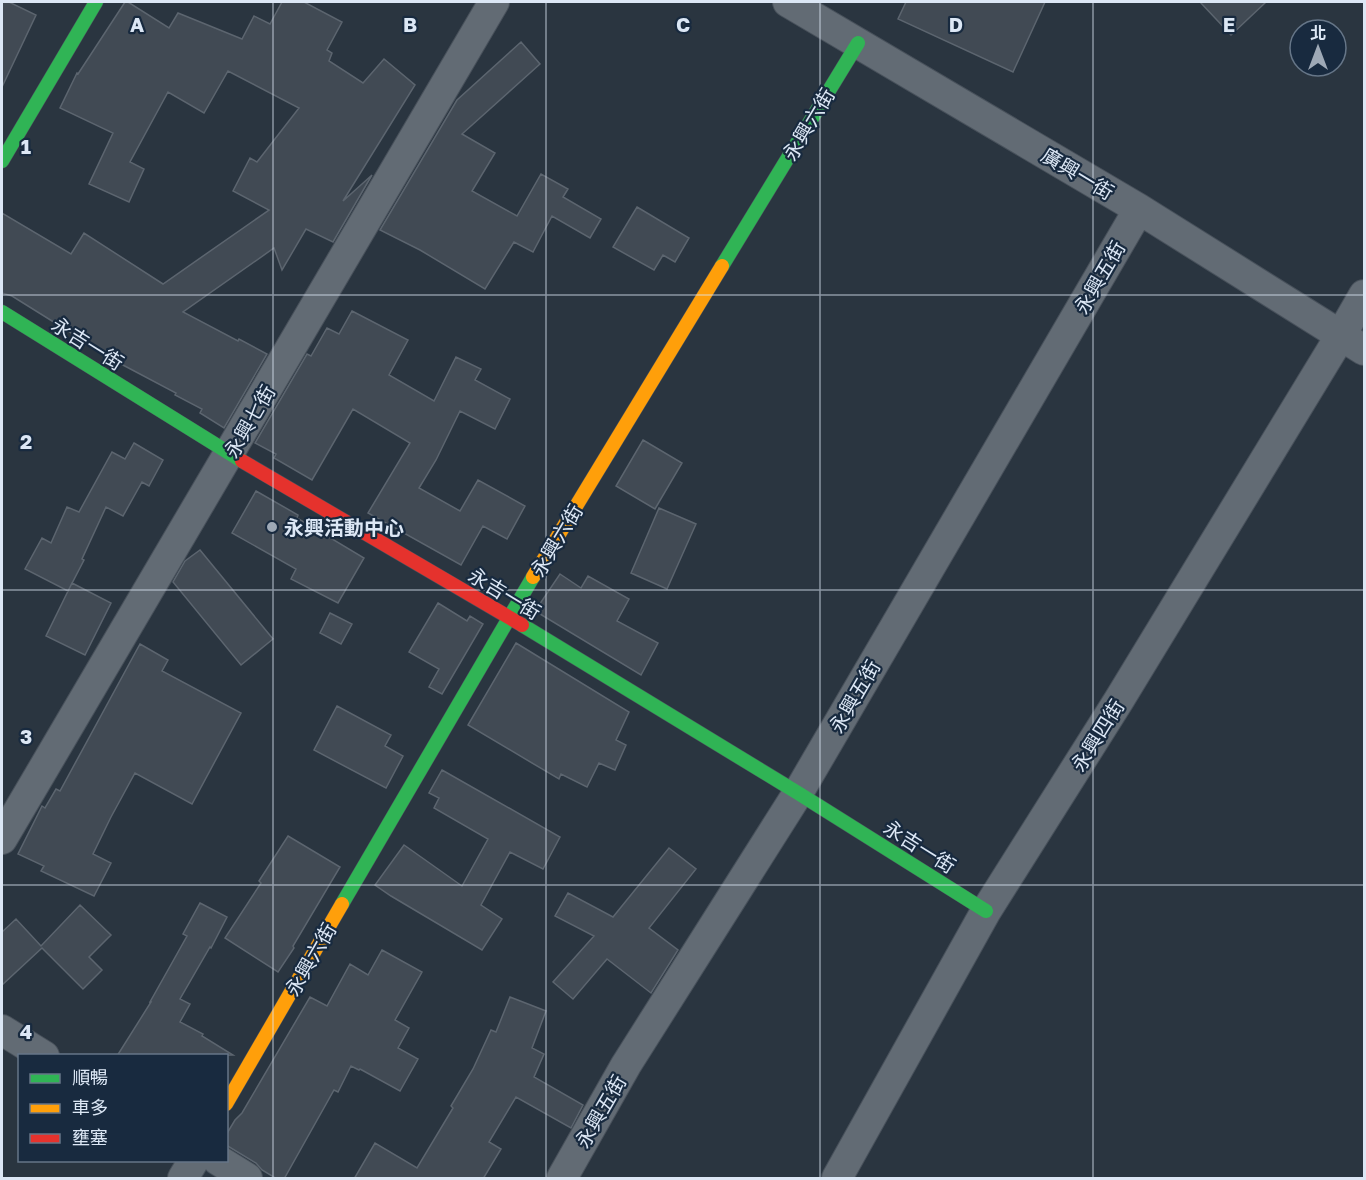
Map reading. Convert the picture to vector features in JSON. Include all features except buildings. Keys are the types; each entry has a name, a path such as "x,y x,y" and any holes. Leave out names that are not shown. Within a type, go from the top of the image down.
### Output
{"street":[{"path":"2,161 96,2"},
{"name":"永興七街","path":"2,839 494,2"},
{"name":"廣興一街","path":"788,2 1139,209 1353,343"},
{"name":"永興六街","path":"228,1101 508,617 858,43"},
{"name":"永興五街","path":"561,1179 626,1065 798,793 1139,209"},
{"name":"永興四街","path":"842,1177 986,911 1119,700 1353,343 1365,295"},
{"name":"永吉一街","path":"2,312 230,453 508,617 798,793 986,911"},
{"path":"2,1030 41,1054"},
{"path":"183,1179 193,1162"},
{"path":"220,1162 248,1179"}],"traffic: fast":[{"path":"2,161 96,2"},
{"path":"722,266 858,43"},
{"path":"2,312 242,461"},
{"path":"342,904 533,577"},
{"path":"522,625 798,793 986,911"}],"traffic: slow":[{"path":"533,577 722,266"},
{"path":"228,1101 342,904"}],"traffic: jam":[{"path":"242,461 522,625"}],"place":[{"name":"永興活動中心","path":"272,527"}]}
